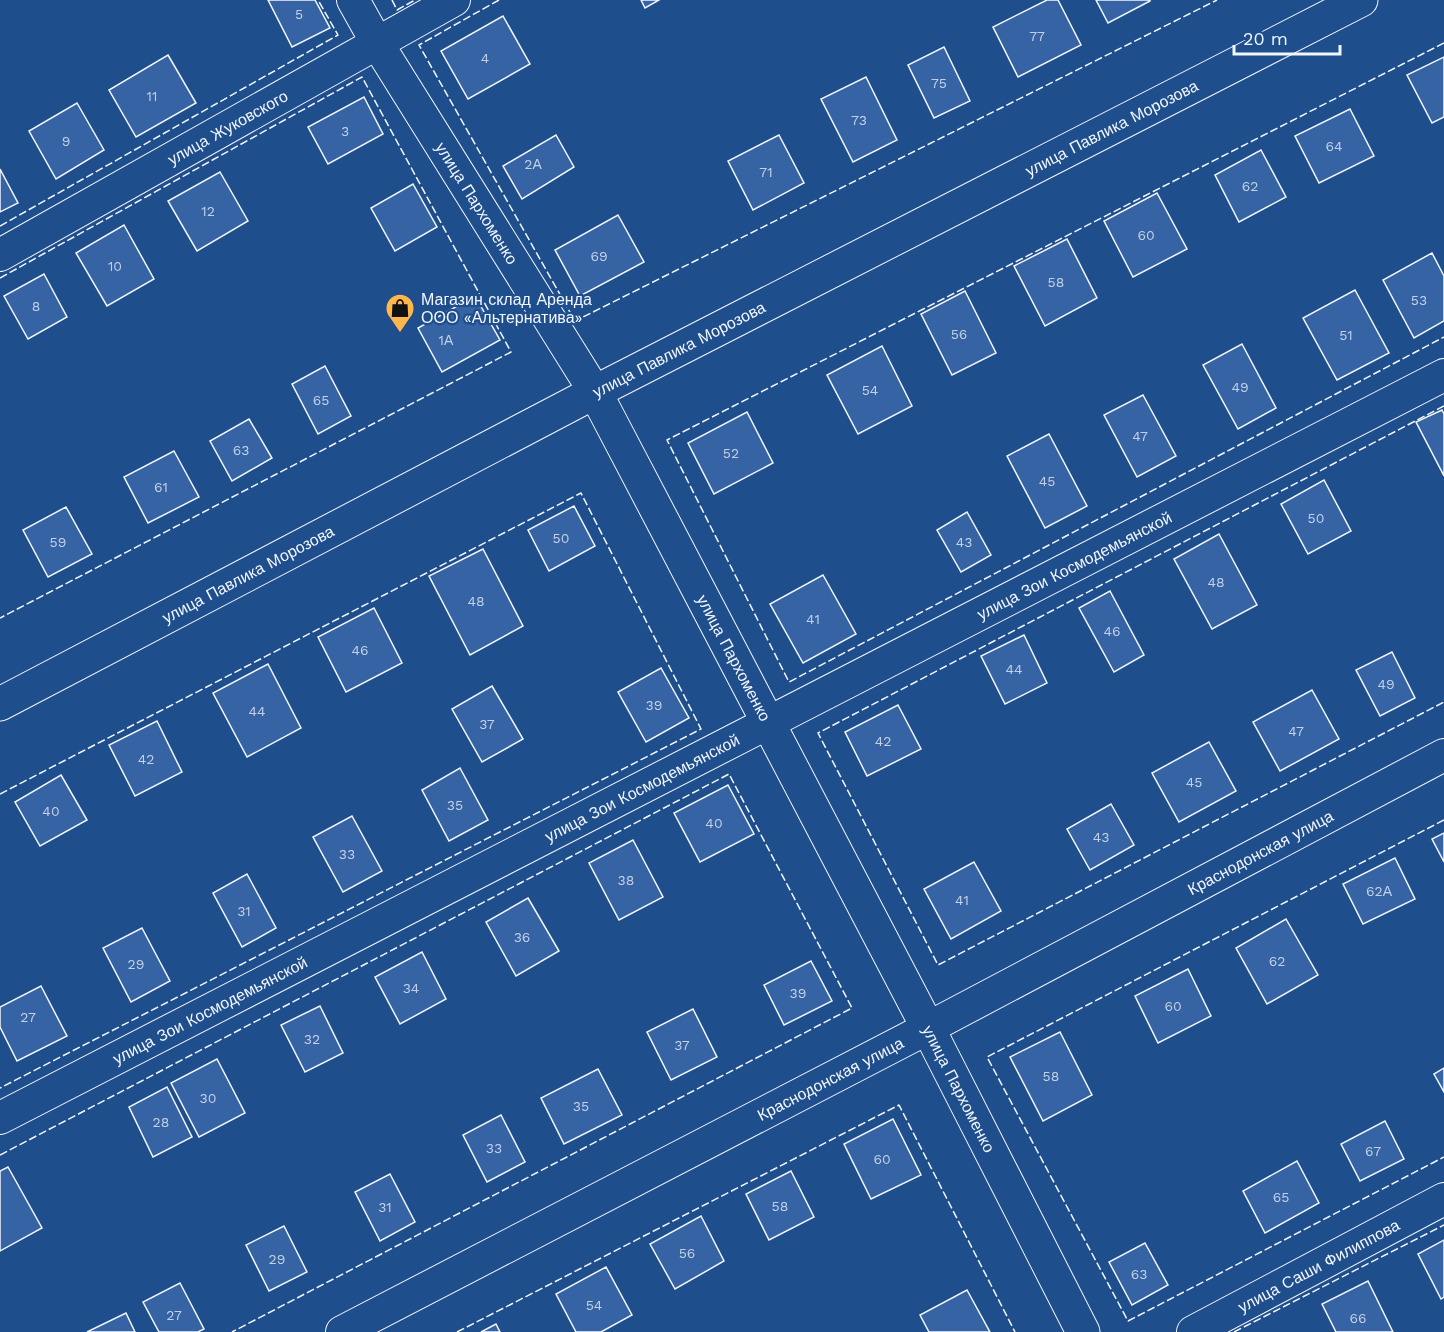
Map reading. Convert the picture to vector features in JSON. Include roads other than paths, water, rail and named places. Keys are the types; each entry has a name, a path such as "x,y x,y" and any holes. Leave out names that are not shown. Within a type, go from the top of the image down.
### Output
{"street":[{"name":"улица Пархоменко","path":"354,0 377,43 595,392 769,723 1083,1332"},
{"name":"улица Жуковского","path":"0,255 454,0"},
{"name":"улица Павлика Морозова","path":"0,704 595,392 1361,0"},
{"name":"улица Зои Космодемьянской","path":"0,1119 1444,375"},
{"name":"Краснодонская улица","path":"342,1332 927,1028 1444,755"},
{"name":"улица Саши Филиппова","path":"1193,1332 1444,1199"}],"place":[{"name":"Магазин склад Аренда ООО «Альтернатива»","path":"400,334"}]}
